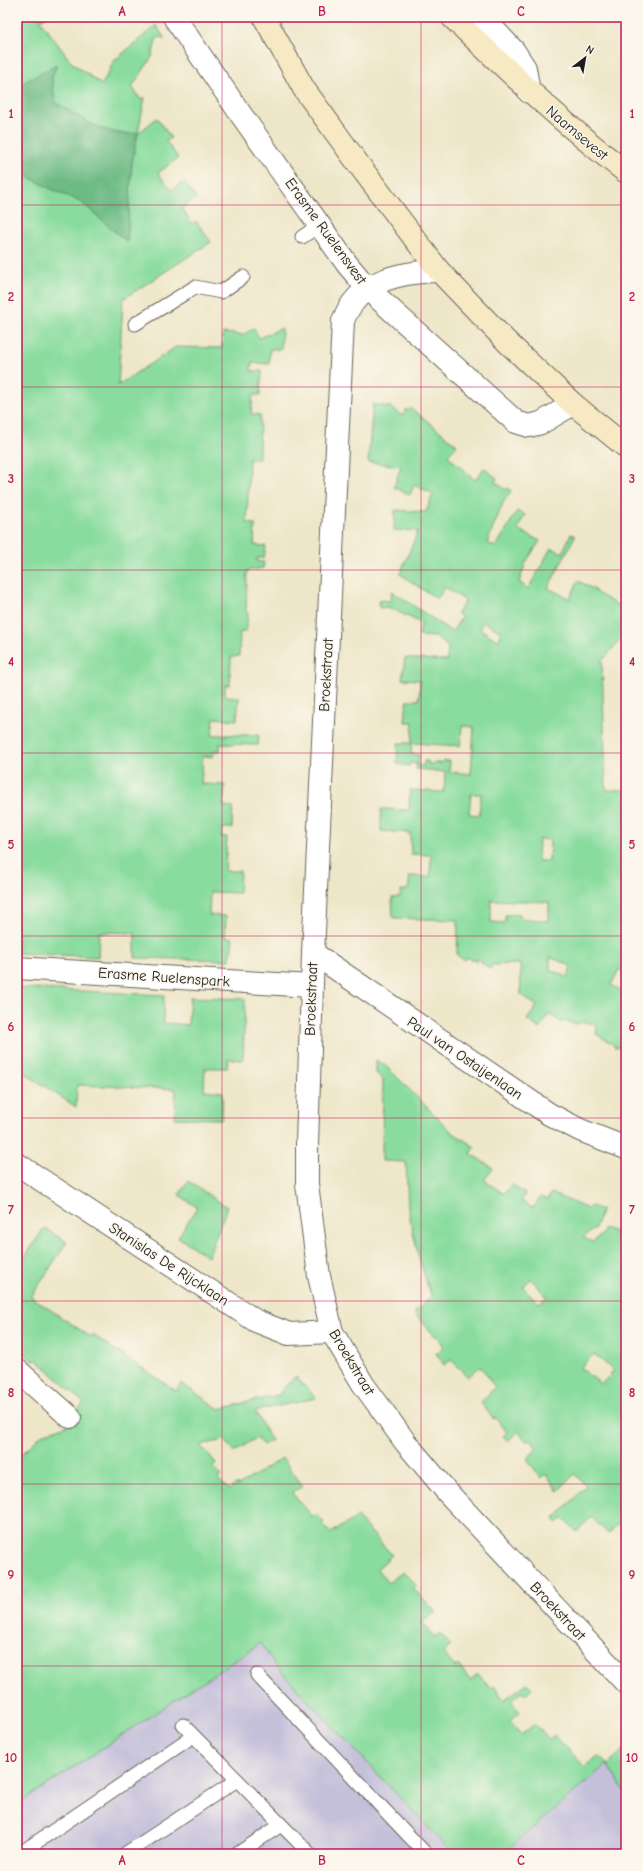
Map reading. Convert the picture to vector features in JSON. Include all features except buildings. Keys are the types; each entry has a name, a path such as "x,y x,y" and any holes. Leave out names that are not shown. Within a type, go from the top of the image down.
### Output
{"main road":[{"path":"264,17 304,89 362,170 439,271 507,342 573,404 626,447"},
{"name":"Naamsevest","path":"452,17 529,92 579,136 626,172"}],"street":[{"name":"Erasme Ruelensvest","path":"174,17 242,116 311,231 347,264 368,288 516,422 529,426 541,423 573,404"},
{"path":"482,17 514,51 525,68 529,92"},
{"name":"Broekstraat","path":"439,271 417,271 392,276 368,288 357,297 348,308 344,321 312,953 306,1144 308,1184 319,1276 332,1332 363,1384 406,1443 448,1493 626,1683"},
{"name":"Paul van Ostaijenlaan","path":"312,953 549,1114 580,1130 626,1148"},
{"name":"Erasme Ruelenspark","path":"17,968 312,986"},
{"name":"Stanislas De Rijcklaan","path":"17,1164 256,1321 289,1334 332,1332"},
{"path":"17,1370 70,1417"}],"lane":[{"path":"135,324 195,287 221,292 243,277"},
{"path":"257,1675 426,1854"},
{"path":"183,1725 310,1854"},
{"path":"36,1854 25,1850 193,1736"},
{"path":"125,1854 237,1780"},
{"path":"237,1854 281,1825"}],"shaded area":[{"path":"261,1643 274,1664 453,1854 17,1854 17,1805"},
{"path":"626,1748 626,1854 504,1854 607,1764"}],"green space":[{"path":"17,17 46,17 40,20 71,62 102,85 114,61 156,25 165,39 160,37 156,40 152,57 132,87 141,100 145,97 138,133 157,118 171,138 166,141 178,158 158,173 171,190 184,182 196,198 182,208 192,224 196,221 211,242 123,299 118,385 176,347 222,348 223,333 243,335 254,328 259,338 282,328 281,349 270,349 269,364 252,363 251,371 262,371 260,395 253,395 251,414 260,415 259,459 249,459 247,523 255,524 254,545 266,546 264,558 257,558 257,562 264,562 263,568 247,571 246,612 248,613 246,632 240,632 239,656 231,657 230,685 225,685 225,696 239,697 237,720 214,718 212,735 259,735 258,745 220,744 220,751 214,751 213,757 203,756 201,784 225,785 223,806 233,807 232,828 222,828 221,837 227,837 225,871 240,871 239,893 210,892 209,915 226,916 225,937 233,938 230,960 135,958 135,933 99,932 98,957 17,953"},
{"path":"57,65 52,77 55,102 94,125 127,134 138,133 132,163 127,242 80,201 51,189 27,176 17,161 17,86"},
{"path":"373,404 389,406 403,416 406,409 409,411 411,408 457,445 448,456 475,480 484,468 497,478 495,482 506,490 508,488 511,491 503,503 487,543 496,547 517,511 525,515 517,529 540,541 526,562 519,582 528,589 551,548 562,553 571,534 575,536 548,588 570,599 578,581 626,610 626,633 602,661 606,790 626,790 626,973 619,969 611,985 626,993 626,1049 614,1047 614,1045 596,1034 597,1024 580,1022 579,1024 563,1021 562,1023 549,1014 540,1029 527,1020 537,1006 521,995 520,964 491,965 490,969 476,958 476,962 468,957 464,960 457,955 458,920 393,918 392,898 400,897 401,890 408,890 410,876 430,877 431,855 411,854 410,833 381,831 381,809 409,810 410,790 444,792 445,772 416,769 417,764 410,763 409,766 397,764 398,743 412,743 413,722 405,722 407,700 419,700 420,680 402,679 405,658 447,661 448,647 436,637 419,636 421,623 388,607 379,608 379,600 391,601 392,591 452,632 462,617 457,613 466,601 445,587 437,599 400,574 418,531 394,530 395,510 426,512 433,494 414,485 410,495 394,487 401,466 368,462","holes":["483,621 501,632 499,641 480,629","462,726 474,727 471,774 449,772 450,761 443,761 442,763 434,764 428,764 428,761 424,761 424,766 418,765 419,755 411,754 412,743 460,746","471,794 481,794 479,815 469,814","539,839 550,840 549,861 538,861","491,900 549,902 549,921 520,918 520,914 505,915 505,923 491,922","550,957 571,966 568,977 550,970"]},
{"path":"17,988 164,995 163,1023 188,1025 190,997 245,999 243,1060 228,1059 227,1068 205,1068 204,1090 223,1092 222,1119 175,1118 176,1089 77,1085 76,1107 17,1068"},
{"path":"376,1060 386,1066 453,1133 475,1147 471,1154 493,1168 484,1180 504,1194 511,1184 525,1194 521,1201 533,1208 541,1197 547,1200 551,1193 588,1209 590,1206 602,1210 595,1228 583,1238 593,1242 603,1233 604,1228 616,1232 614,1237 618,1239 623,1229 626,1230 626,1516 608,1534 591,1517 577,1532 563,1518 557,1523 554,1520 586,1486 575,1474 558,1491 546,1474 541,1478 527,1459 537,1448 529,1439 527,1442 518,1431 508,1441 503,1436 507,1432 496,1418 493,1419 481,1402 495,1387 480,1366 468,1377 451,1360 444,1365 436,1353 444,1347 437,1335 436,1337 414,1313 431,1296 418,1255 408,1209 406,1162 382,1161 383,1079 376,1073","holes":["531,1279 547,1297 539,1303 523,1287","594,1354 614,1371 601,1384 580,1368"]},
{"path":"188,1181 227,1207 208,1257 178,1237 197,1207 179,1195"},
{"path":"44,1228 67,1242 31,1297 91,1337 93,1335 176,1391 181,1383 219,1409 278,1395 295,1376 316,1398 255,1411 271,1440 263,1445 256,1438 234,1452 225,1440 200,1445 216,1463 213,1467 221,1476 218,1479 229,1490 236,1484 238,1486 282,1458 303,1486 292,1493 313,1517 316,1514 324,1522 322,1524 331,1533 357,1517 392,1555 377,1569 388,1583 403,1572 416,1585 413,1588 436,1612 422,1622 434,1637 440,1633 451,1646 443,1653 455,1667 458,1665 470,1680 478,1674 490,1688 494,1686 504,1700 527,1683 532,1688 525,1695 522,1691 511,1701 520,1712 510,1721 521,1735 535,1724 549,1739 554,1735 585,1767 599,1755 608,1764 626,1748 626,1793 607,1764 503,1854 453,1854 274,1664 261,1643 17,1805 17,1449 22,1454 42,1434 75,1422 74,1414 84,1403 37,1360 33,1361 17,1346 17,1269"}]}
